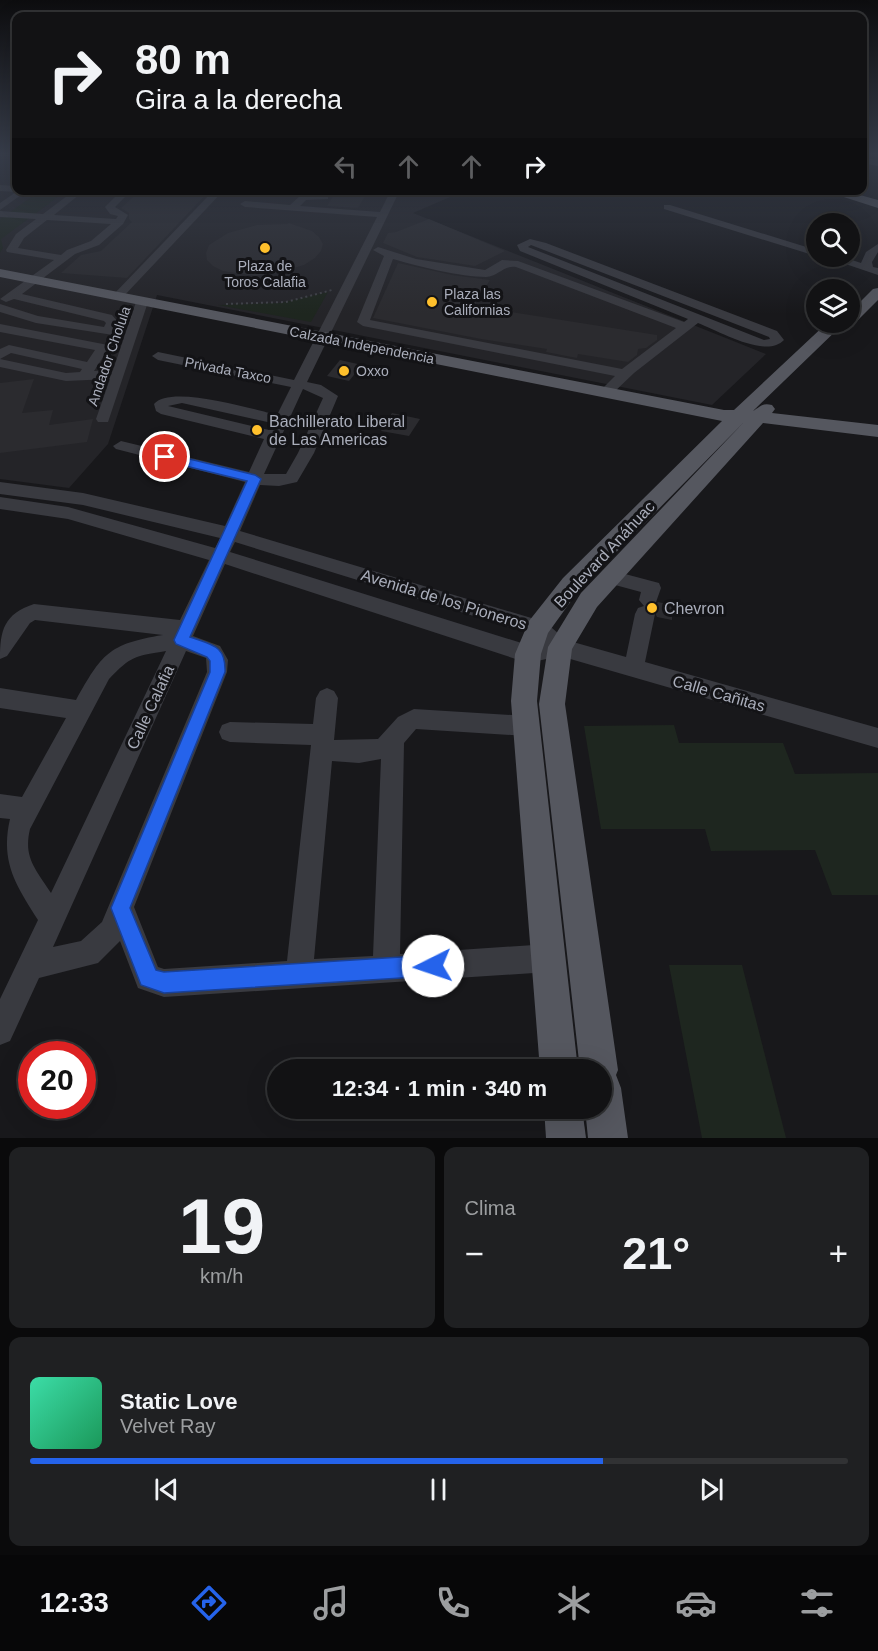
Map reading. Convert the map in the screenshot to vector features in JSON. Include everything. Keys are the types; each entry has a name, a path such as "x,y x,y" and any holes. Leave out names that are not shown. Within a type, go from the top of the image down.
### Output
{"main road":[{"name":"Calzada Independencia","path":"0,273 741,420 878,440"},
{"path":"860,299 878,282"},
{"name":"Boulevard Anáhuac","path":"860,310 878,292"},
{"name":"Boulevard Anáhuac","path":"542,643 589,600 741,420 826,333"},
{"name":"Boulevard Anáhuac","path":"558,1059 524,702 542,643 571,584 741,420 836,333"},
{"name":"Calzada Independencia","path":"741,420 878,431"},
{"name":"Boulevard Anáhuac","path":"542,643 552,704 598,1059"},
{"path":"564,1119 566,1138"},
{"path":"606,1119 608,1138"}],"street":[{"path":"58,208 20,236 11,251 62,258"},
{"path":"0,303 34,281 62,258 79,248 95,243 120,222 123,215 113,212 111,208"},
{"path":"118,296 203,208"},
{"path":"293,208 384,215"},
{"name":"Calle Calafia","path":"0,1031 220,556 273,436 387,208"},
{"path":"671,208 806,250"},
{"path":"0,214 120,222"},
{"path":"534,242 773,334 778,340 770,344 762,344 697,318 530,252 522,245 534,242"},
{"path":"368,247 421,264 487,274 492,273 506,262 518,264 686,327"},
{"path":"873,271 866,261 867,256 878,247"},
{"path":"390,254 363,322 625,374"},
{"path":"11,295 112,320 103,348 88,372"},
{"name":"Andador Cholula","path":"103,419 142,302"},
{"path":"0,308 36,319 109,332"},
{"path":"606,392 625,374 708,309"},
{"path":"0,328 103,348"},
{"path":"3,350 88,372"},
{"name":"Privada Taxco","path":"158,356 316,388 331,396 296,474 283,481 255,479"},
{"path":"0,363 40,373 118,374"},
{"path":"273,436 166,411 161,408 161,404 167,400 182,399 281,420"},
{"path":"121,446 255,479"},
{"name":"Avenida de los Pioneros","path":"0,488 83,499 230,534 542,643"},
{"name":"Avenida de los Pioneros","path":"0,503 68,513 542,643"},
{"path":"610,577 652,588 634,668"},
{"path":"0,650 23,618 34,612 183,635 213,652 218,660 217,672 111,931 88,953 30,966"},
{"path":"52,919 18,864 14,846 19,826 102,673 119,655 133,648 183,635"},
{"name":"Calle Cañitas","path":"542,643 878,738"},
{"path":"0,698 81,711"},
{"path":"299,974 327,698"},
{"path":"386,969 393,741 397,731 405,723 414,719 527,726"},
{"path":"230,732 379,750 393,741"},
{"path":"0,806 28,810"},
{"path":"121,908 148,978 164,983 549,958"}],"path":[{"path":"219,303 267,304 332,290 346,290"}],"shaded area":[{"path":"0,208 424,208 413,213 766,354 712,405 157,295 108,444 69,488 0,479"},
{"path":"16,208 43,208 1,239 3,248 0,253 0,219"},
{"path":"328,292 311,322 218,305 281,303"},
{"path":"674,725 679,743 783,743 795,774 878,773 878,895 832,895 815,850 711,851 705,829 601,829 584,726"},
{"path":"669,965 742,965 786,1138 702,1138"}],"building":[{"path":"121,208 193,208 127,278 61,273 81,255 101,251 132,222 129,219 129,213"},
{"path":"429,219 505,251 475,266 417,257 383,243 388,233"},
{"name":"Plaza de Toros Calafia","path":"289,223 312,231 323,244 315,258 304,265 273,274 255,276 223,271 207,260 206,253 209,245 228,233 257,225"},
{"path":"398,263 452,275 490,280 474,306 657,335 657,340 646,348 638,349 637,355 628,362 578,354 577,358 546,352 547,349 373,318"},
{"name":"Oxxo","path":"340,360 362,365 349,381 327,376"},
{"path":"34,379 22,413 53,410 49,425 93,419 87,442 0,453 0,383"},
{"path":"392,413 420,419 409,436 381,431"},
{"path":"658,602 672,605 672,620 657,617 653,608"}],"place":[{"name":"Plaza de Toros Calafia","path":"265,248"},
{"name":"Plaza las Californias","path":"432,302"},
{"name":"Oxxo","path":"344,371"},
{"name":"Bachillerato Liberal de Las Americas","path":"257,430"},
{"name":"Chevron","path":"652,608"}],"route":[{"path":"165,457 255,479 184,629 181,640 213,652 218,660 217,672 121,908 148,978 164,983 433,966"}]}
